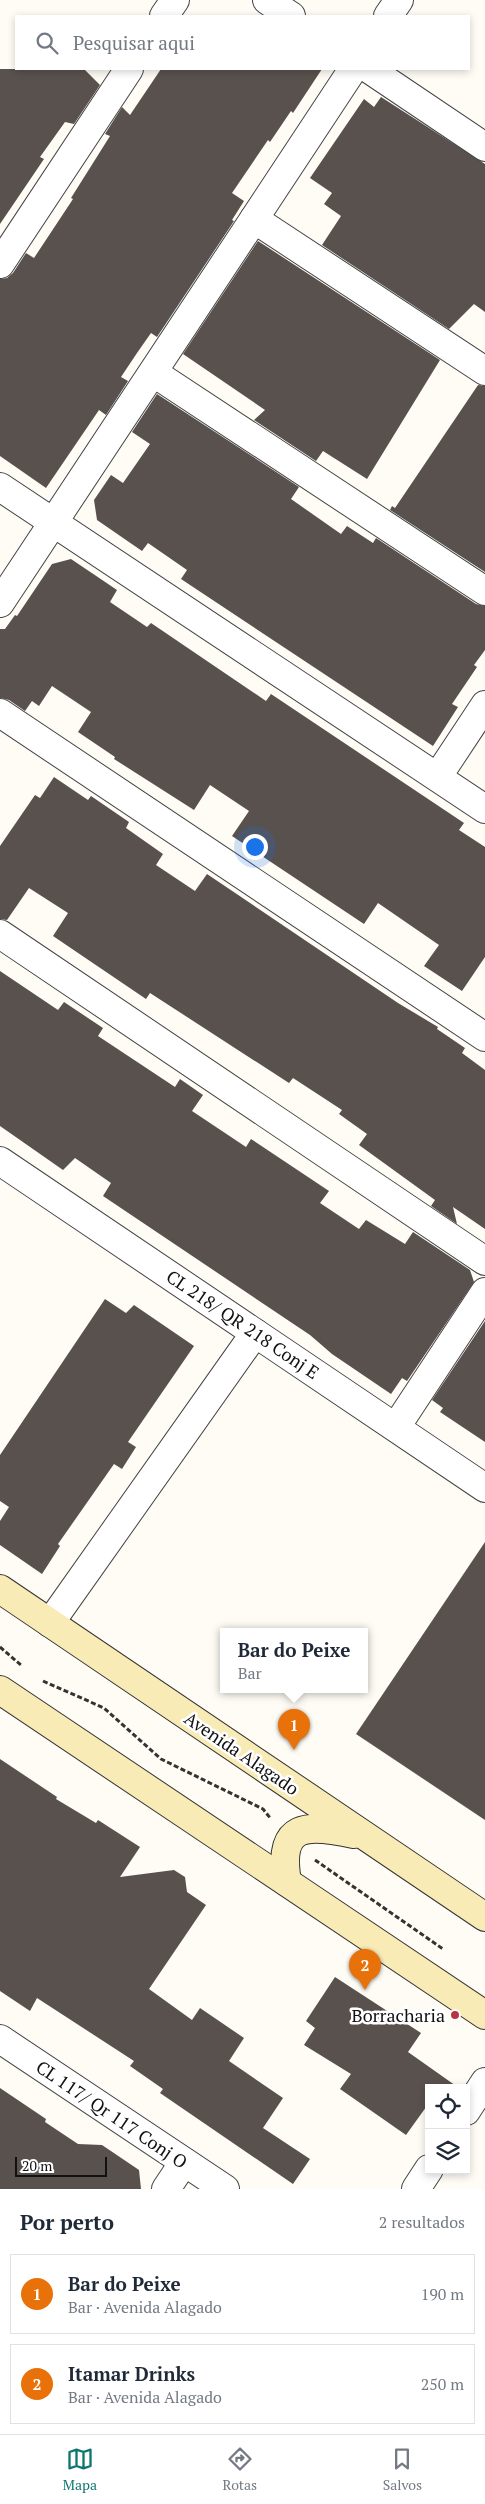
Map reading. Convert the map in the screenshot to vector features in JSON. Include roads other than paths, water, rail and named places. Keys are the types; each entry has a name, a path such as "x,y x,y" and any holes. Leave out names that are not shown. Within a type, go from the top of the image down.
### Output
{"main road":[{"name":"Avenida Alagado","path":"0,1589 485,1917"},
{"path":"0,1690 485,2015"},
{"path":"288,1882 284,1861 289,1842 299,1831 306,1828 335,1830 363,1836"}],"street":[{"path":"165,15 175,0"},
{"path":"266,0 289,15"},
{"path":"389,15 399,0"},
{"path":"0,264 129,70"},
{"path":"0,603 154,373 352,70"},
{"path":"370,70 485,147"},
{"path":"254,219 485,371"},
{"path":"154,373 485,591"},
{"path":"0,487 485,809"},
{"path":"438,776 485,705"},
{"path":"0,713 485,1037"},
{"path":"0,934 485,1261"},
{"name":"CL 218/ QR 218 Conj E","path":"0,1161 485,1488"},
{"path":"396,1427 485,1292"},
{"path":"50,1622 255,1333"},
{"name":"CL 117/ Qr 117 Conj O","path":"0,2039 225,2189"},
{"path":"470,2105 485,2082"},
{"path":"166,2189 184,2162"},
{"path":"416,2189 426,2174"}],"place":[{"name":"Bar do Peixe","path":"294,1750"},
{"name":"Itamar Drinks","path":"365,1990"},
{"name":"Borracharia","path":"455,2015"}]}
